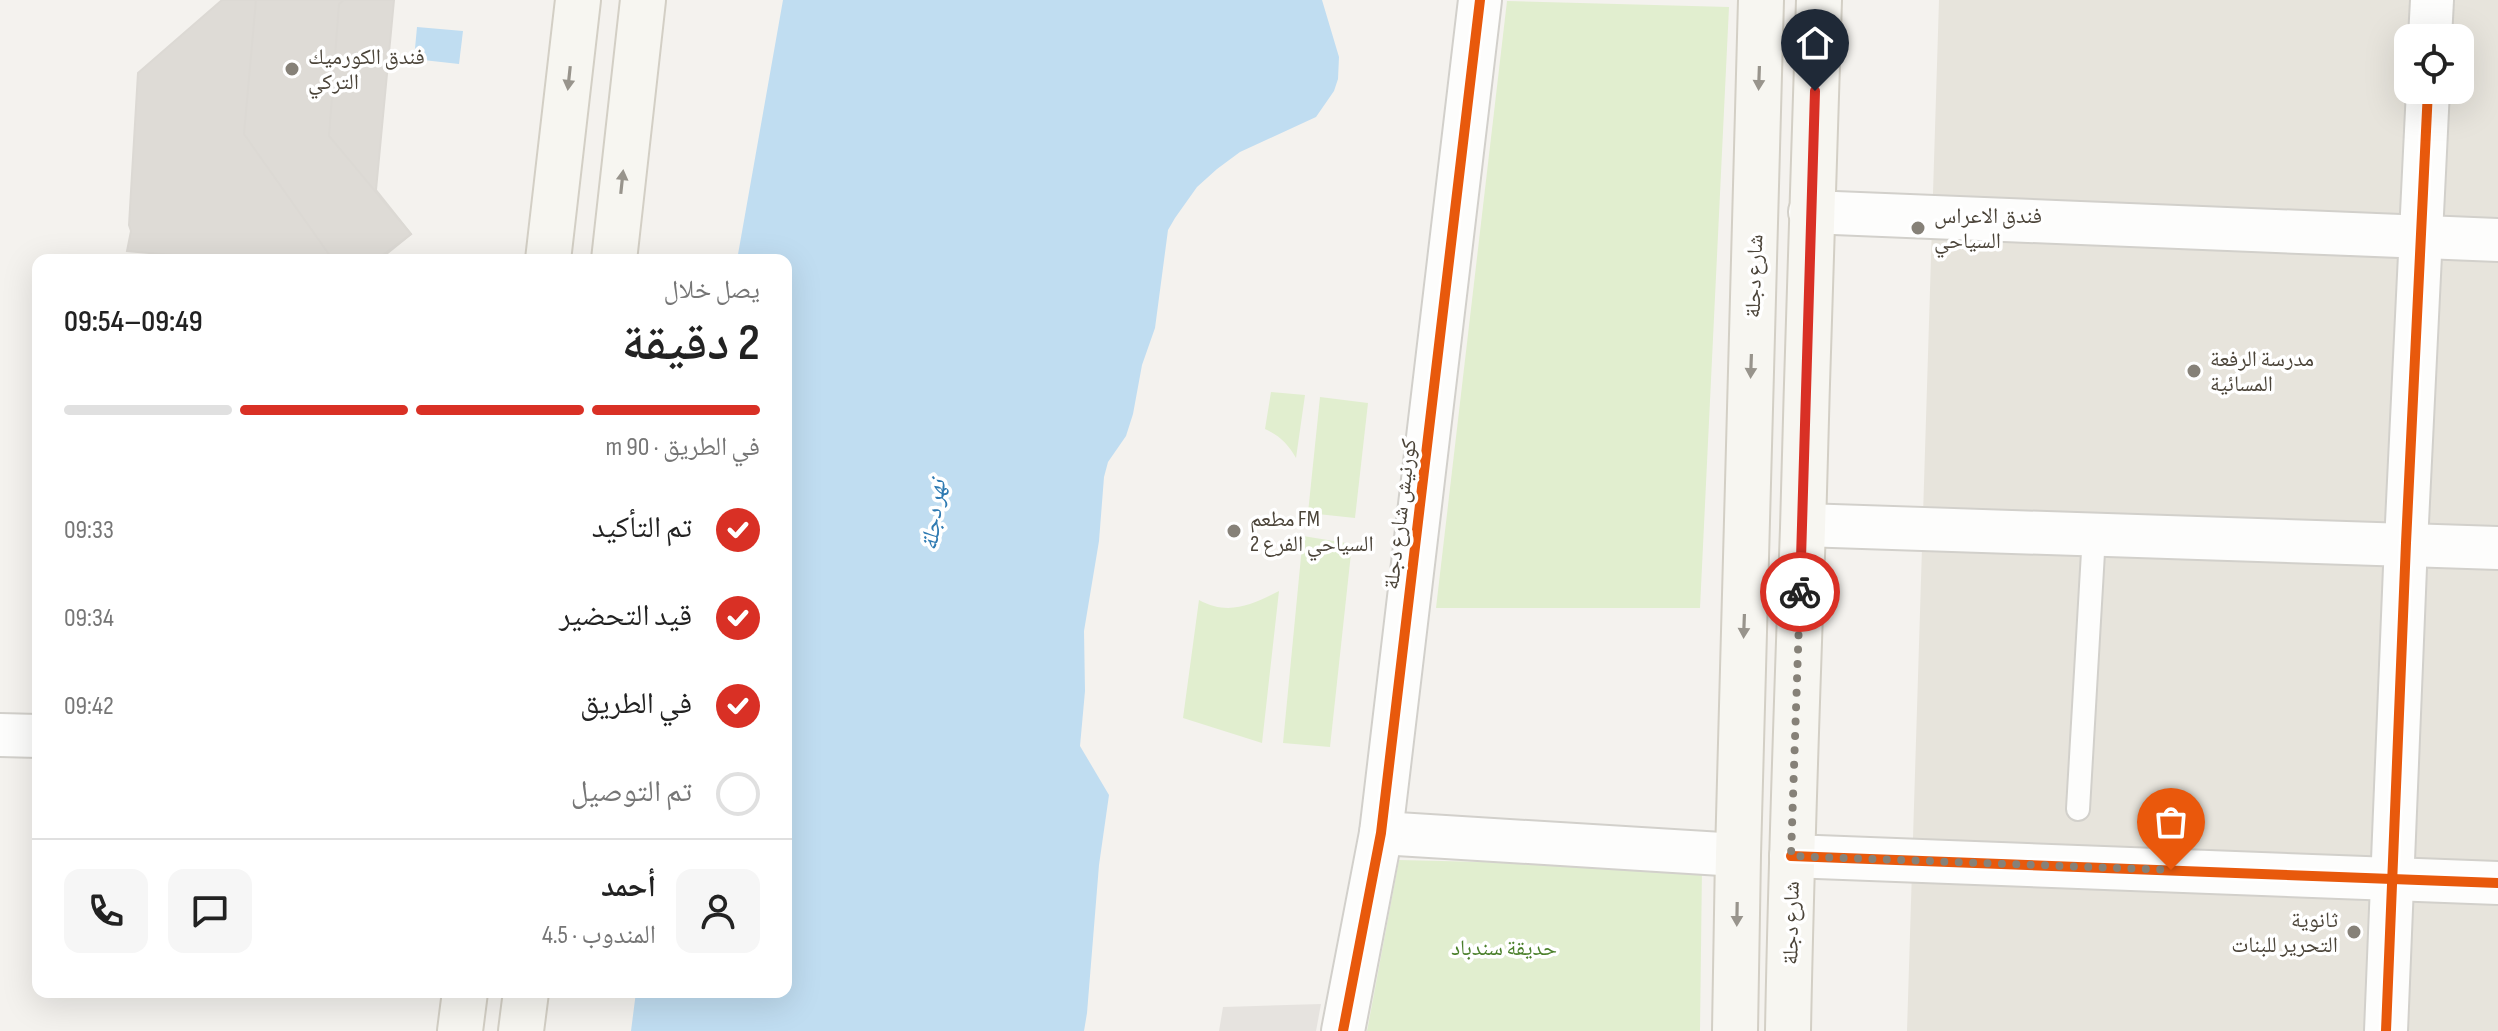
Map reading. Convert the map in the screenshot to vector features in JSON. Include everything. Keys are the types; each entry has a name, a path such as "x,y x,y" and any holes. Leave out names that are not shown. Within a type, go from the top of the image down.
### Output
{"main road":[{"path":"549,254 578,0"},
{"path":"615,254 643,0"},
{"name":"شارع دجلة","path":"1735,1031 1761,0"},
{"name":"شارع دجلة","path":"1788,1031 1810,212 1819,0"},
{"path":"460,1031 464,998"},
{"path":"521,1031 525,998"}],"street":[{"name":"كورنيش شارع دجلة","path":"1343,1031 1381,833 1480,0"},
{"path":"2431,24 2432,0"},
{"path":"2386,1031 2427,104"},
{"path":"1810,212 2498,240"},
{"path":"1803,525 2498,548"},
{"path":"0,735 32,736"},
{"path":"1381,833 1738,855"},
{"path":"1791,856 2498,883"}],"lane":[{"path":"2078,809 2094,535"}],"shaded area":[{"path":"1939,0 2498,0 2498,1031 1907,1031"},
{"path":"1321,1004 1316,1031 1219,1031 1223,1007"}],"green space":[{"path":"1507,1 1729,7 1700,608 1436,608"},
{"path":"1271,392 1305,395 1296,458 1283,441 1265,429"},
{"path":"1320,397 1368,403 1355,518 1308,513"},
{"path":"1303,536 1352,544 1330,747 1283,743"},
{"path":"1279,591 1262,743 1183,718 1199,600 1220,607 1240,607"},
{"name":"حديقة سندباد","path":"1399,860 1702,867 1700,1031 1367,1031"}],"water":[{"name":"نهر دجلة","path":"783,0 1322,0 1339,57 1334,91 1316,117 1240,152 1217,169 1197,187 1175,218 1168,230 1155,328 1142,365 1133,414 1126,436 1108,462 1104,477 1099,541 1084,631 1085,691 1080,746 1109,795 1099,865 1084,1031 631,1031 635,998 792,998 792,254 738,254"},
{"path":"417,27 463,31 459,64 414,59"}],"building":[{"name":"فندق الكورميك التركي","path":"222,0 394,0 376,190 411,234 386,254 161,254 127,251 131,231 138,73"},
{"name":"فندق الكورميك التركي","path":"256,0 344,0 339,4 329,136 411,234 384,254 329,254 244,134"}],"cycle path":[{"path":"1343,1031 1381,833 1480,0"},
{"path":"2386,1031 2427,104"},
{"path":"1791,856 2498,883"}],"way so far":[{"path":"1800,592 1791,856 2171,870"}],"place":[{"name":"فندق الكورميك التركي","path":"292,69"},
{"name":"فندق الاعراس السياحي","path":"1918,228"},
{"name":"مدرسة الرفعة المسائية","path":"2194,371"},
{"name":"مطعم FM السياحي الفرع 2","path":"1234,531"},
{"name":"ثانوية التحرير للبنات","path":"2354,932"}],"route":[{"path":"1800,592 1815,91"}]}
